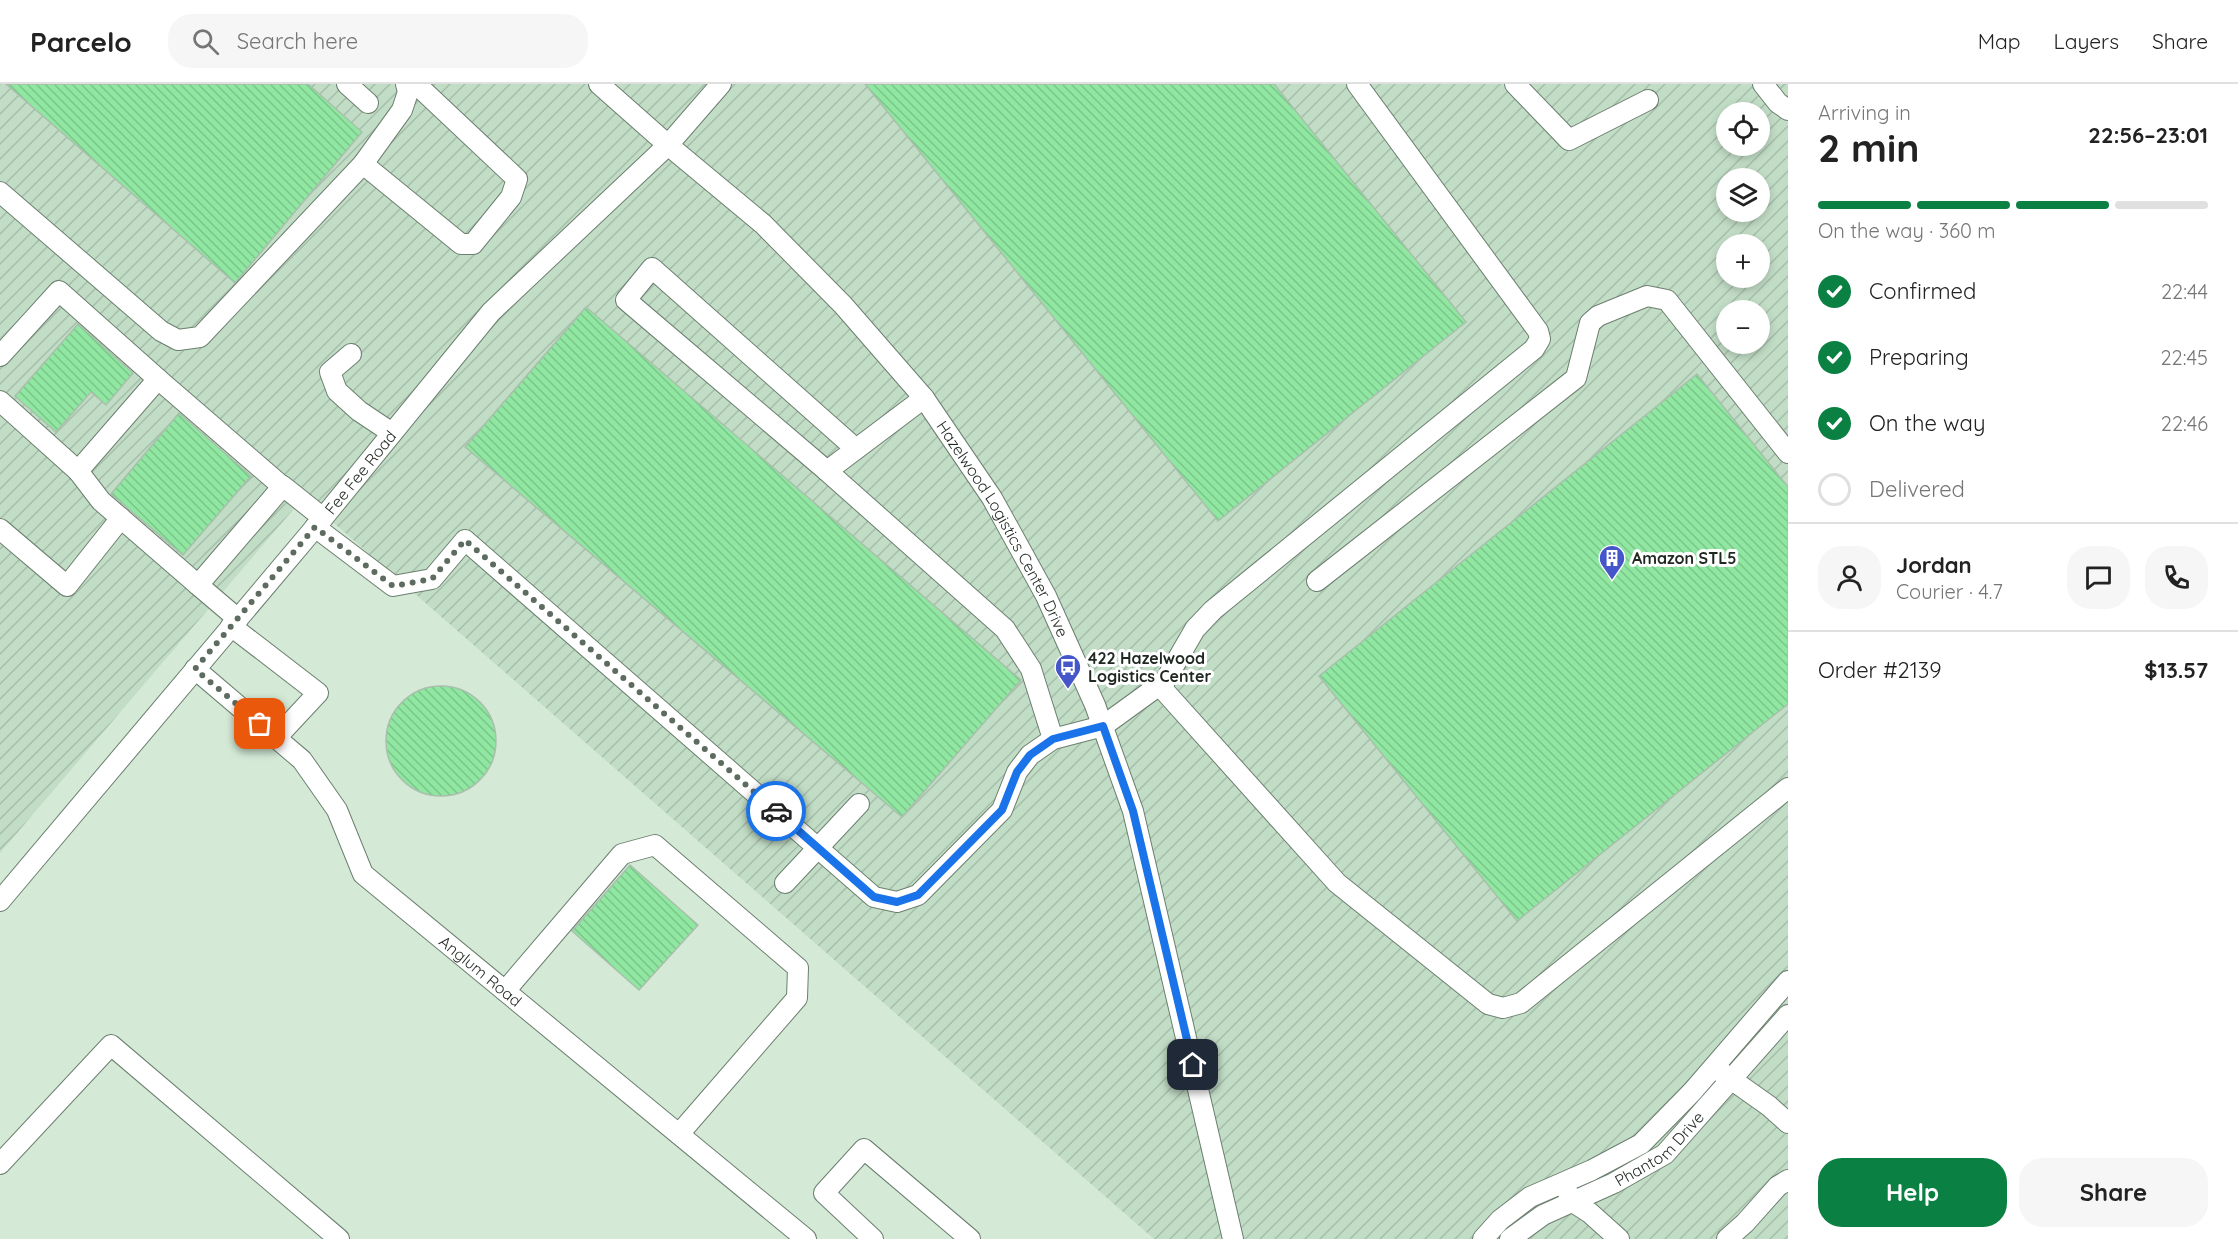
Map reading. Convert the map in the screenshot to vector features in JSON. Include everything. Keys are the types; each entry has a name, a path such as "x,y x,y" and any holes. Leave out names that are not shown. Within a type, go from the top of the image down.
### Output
{"street":[{"path":"347,84 368,102"},
{"path":"0,192 161,331 178,340 200,337 363,164 402,111 408,92 406,84"},
{"path":"363,164 461,244 473,244 511,197 517,179 416,84"},
{"name":"Hazelwood Logistics Center Drive","path":"599,84 763,225 843,305 924,398 992,498 1046,596 1095,705 1133,811 1233,1239"},
{"name":"Fee Fee Road","path":"0,901 319,523 491,312 668,145 721,84"},
{"path":"0,356 59,291 393,586 432,579 465,540 874,897 897,902 918,895 1002,810 1017,772 1030,755 1053,739 1103,726 1165,681 1196,629 1213,610 1534,349 1539,339 1538,331 1357,84"},
{"path":"1515,84 1569,140 1648,100"},
{"path":"1763,84 1778,103 1788,110"},
{"path":"856,449 652,268 626,300 827,471 1005,629 1031,669 1053,739"},
{"path":"1317,581 1576,378 1590,323 1598,316 1647,296 1667,300 1788,453"},
{"path":"351,354 330,372 337,391 359,411 392,433"},
{"path":"78,471 158,379"},
{"path":"827,471 924,398"},
{"path":"0,401 78,471 101,501 198,585 235,622 318,693 276,738"},
{"path":"198,585 283,487"},
{"path":"0,529 67,586 120,518"},
{"name":"Anglum Road","path":"195,669 302,760 337,810 363,874 806,1239"},
{"path":"1159,685 1337,883 1488,1004 1503,1008 1521,1003 1788,788"},
{"path":"785,883 860,804"},
{"path":"505,991 622,854 655,844 798,968 797,998 679,1134"},
{"name":"Phantom Drive","path":"1484,1239 1500,1220 1530,1197 1641,1144 1714,1067 1788,981"},
{"name":"Phantom Drive","path":"1510,1239 1543,1215 1614,1183 1665,1154 1788,1015"},
{"path":"0,1164 111,1045 339,1239"},
{"path":"1714,1067 1769,1106 1788,1123"},
{"path":"873,1239 824,1193 864,1149 970,1239"},
{"path":"1727,1239 1745,1223 1778,1186 1788,1180"},
{"path":"1563,1183 1573,1202 1590,1213 1620,1239"}],"shaded area":[{"path":"0,84 1788,84 1788,1239 1154,1239 304,497 0,853"}],"building":[{"path":"6,84 308,84 362,132 235,283"},
{"path":"865,84 1274,84 1466,322 1218,521"},
{"path":"586,307 1021,680 902,817 465,447"},
{"path":"78,324 133,373 106,405 91,392 56,432 15,396"},
{"name":"Amazon STL5","path":"1697,374 1788,487 1788,704 1517,921 1319,676"},
{"path":"179,413 251,476 183,555 111,494"},
{"path":"441,686 462,690 480,702 492,720 496,741 492,762 480,780 462,792 441,796 420,792 402,780 390,762 386,741 390,720 402,702 420,690"},
{"path":"630,865 698,925 639,990 572,931"}],"way so far":[{"path":"260,724 195,669 315,527 393,586 432,579 465,540 776,811"}],"place":[{"name":"Amazon STL5","path":"1612,581"},
{"name":"422 Hazelwood Logistics Center","path":"1068,690"}],"route":[{"path":"776,811 874,897 897,902 918,895 1002,810 1017,772 1030,755 1053,739 1103,726 1133,811 1193,1065"}]}
